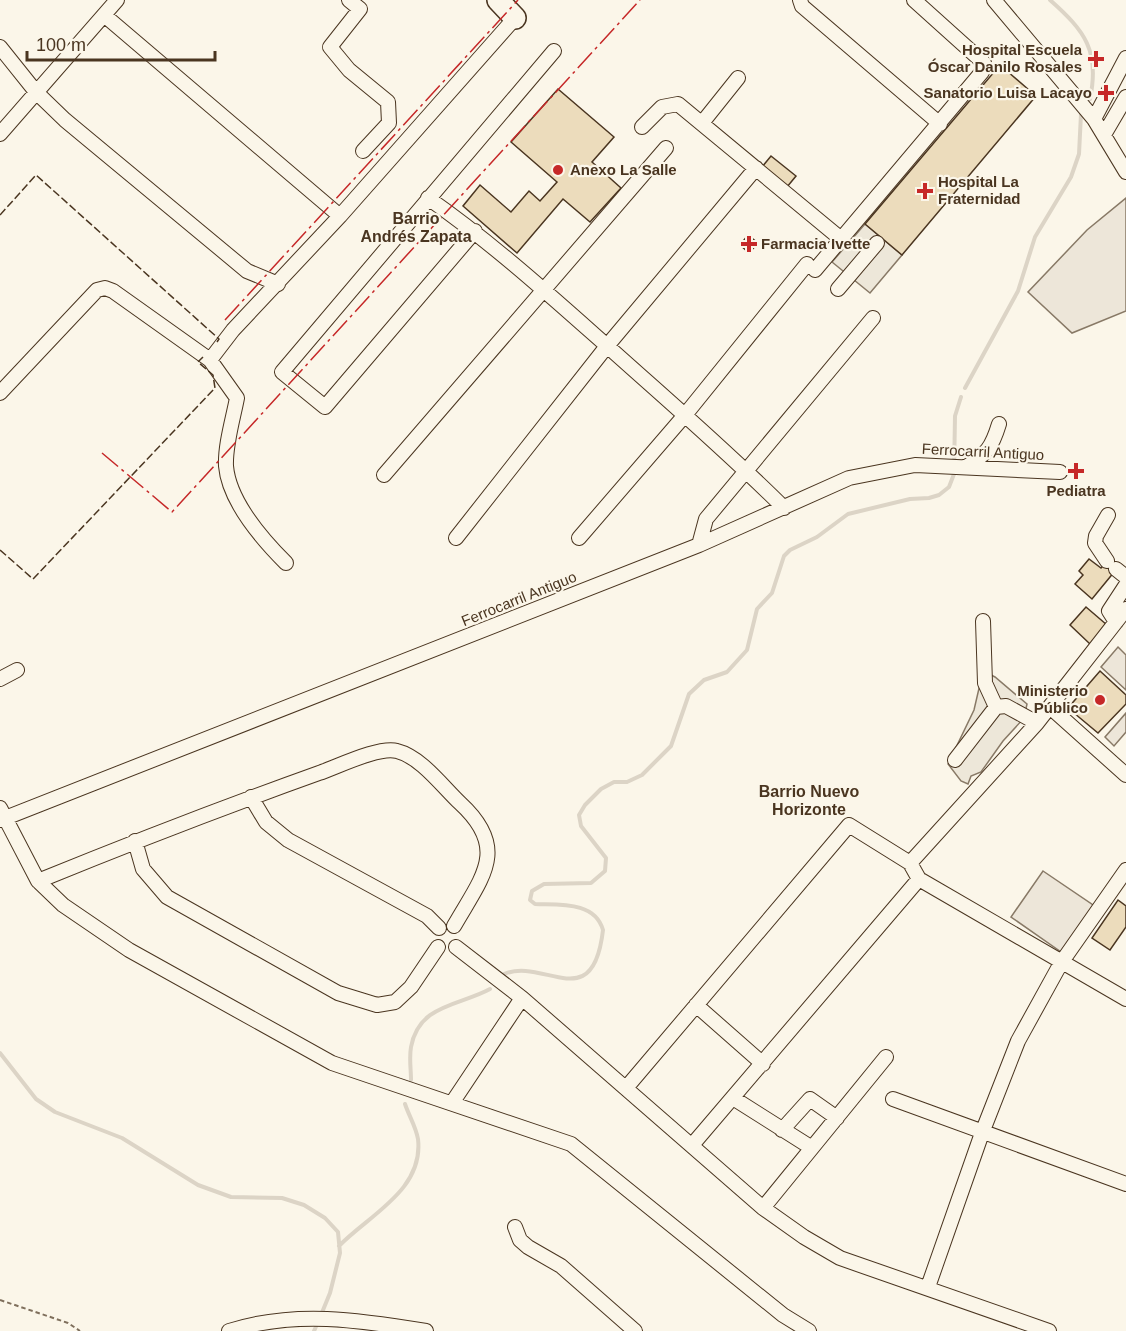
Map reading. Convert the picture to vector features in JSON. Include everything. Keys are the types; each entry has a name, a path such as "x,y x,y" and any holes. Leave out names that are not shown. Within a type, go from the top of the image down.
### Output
{"highway":[{"path":"495,0 516,18"}],"street":[{"path":"0,134 117,0"},
{"path":"349,0 360,9 330,47 349,70 388,102 389,123 363,151"},
{"path":"800,0 802,6 940,124"},
{"path":"579,538 811,267 841,239 978,78 984,63 914,0"},
{"path":"994,0 1094,118 1105,133 1126,172"},
{"path":"104,15 340,216"},
{"path":"210,360 233,330 340,216 516,18"},
{"path":"0,47 36,92 66,120 247,271 278,284"},
{"path":"475,231 325,407 282,372 554,51"},
{"path":"1094,118 1126,58"},
{"path":"702,123 738,78"},
{"path":"1105,133 1126,98"},
{"path":"642,128 662,107 678,104 841,239"},
{"path":"384,475 666,148"},
{"path":"456,538 607,346 756,168"},
{"path":"428,198 475,231 545,291 745,469 784,508"},
{"path":"838,289 876,243"},
{"path":"0,393 98,290 105,288 113,291 210,360 237,398 226,466 232,486 258,534 286,563"},
{"path":"699,545 706,519 745,469 873,318"},
{"path":"966,467 984,456 991,446 999,423"},
{"name":"Ferrocarril Antiguo","path":"2,815 699,545 849,478 915,465 1060,472"},
{"path":"1108,515 1095,543 1116,569"},
{"path":"1116,622 1109,611 1126,585"},
{"path":"910,863 1037,723 1126,609"},
{"path":"983,621 985,683 996,707"},
{"path":"0,679 17,670"},
{"path":"955,760 996,707 1006,706 1037,723"},
{"path":"1050,707 1126,776"},
{"path":"38,881 251,797 385,751 397,751 413,759 471,813 485,834 489,847 485,872 454,926"},
{"path":"251,797 266,822 288,840 427,916 439,928"},
{"path":"2,815 38,881 63,905 129,950 332,1063 571,1143 783,1315 810,1331"},
{"path":"626,1088 849,825 910,863 919,879 1126,999"},
{"path":"135,841 143,869 167,897 338,993 377,1005 395,1002 411,987 438,947 435,934 439,928 446,924 454,926 459,932 460,939 456,947 444,950 438,947"},
{"path":"928,1287 982,1133 1018,1041 1061,963 1126,870"},
{"path":"693,1144 919,879"},
{"path":"456,947 522,998 693,1144 763,1208 804,1237 840,1258 1049,1331"},
{"path":"452,1103 522,998"},
{"path":"696,1005 763,1064"},
{"path":"763,1208 886,1057"},
{"path":"733,1098 812,1148"},
{"path":"782,1130 810,1099 837,1118"},
{"path":"893,1099 1126,1184"},
{"path":"515,1227 520,1240 528,1247 561,1266 635,1331"},
{"path":"229,1331 299,1317 367,1321 426,1331"}],"path":[{"path":"0,1300 68,1323 80,1331"}],"shaded area":[{"path":"1126,198 1126,311 1072,333 1028,292 1087,230"},
{"path":"865,224 902,255 870,293 832,262"},
{"path":"1118,647 1126,655 1126,690 1101,667"},
{"path":"983,671 995,677 1027,704 1024,718 1003,741 981,772 971,776 968,784 961,781 948,764 974,710"},
{"path":"1126,713 1126,732 1114,746 1105,737"},
{"path":"1043,871 1096,907 1064,954 1011,917"}],"building":[{"name":"Hospital La Fraternidad","path":"1000,65 1036,96 902,255 865,224"},
{"name":"Anexo La Salle","path":"558,89 614,137 592,162 621,188 590,222 563,199 517,253 463,206 480,185 511,212 529,191 540,201 557,182 511,142"},
{"path":"771,156 796,176 787,187 762,167"},
{"name":"Farmacia Ivette","path":"748,235 758,243 749,253 740,245"},
{"path":"1109,558 1119,566 1092,599 1075,584 1083,575 1079,571 1089,559 1101,568"},
{"path":"1086,607 1107,625 1090,644 1070,625"},
{"name":"Ministerio Público","path":"1100,671 1126,695 1126,704 1098,733 1068,708"},
{"path":"1118,900 1126,906 1126,927 1110,950 1092,938"}],"waterway":[{"path":"1050,0 1081,32 1087,43 1093,68 1090,99"},
{"path":"965,388 1018,291 1035,237 1071,177 1079,154 1081,114"},
{"path":"504,974 519,971 578,978 589,971 598,956 603,930 599,921 592,914 575,906 535,904 530,900 532,891 544,884 591,883 605,871 606,858 581,826 579,815 585,805 601,789 614,782 627,782 642,775 671,746 689,694 704,680 727,672 747,650 757,609 772,593 784,556 790,550 817,537 848,514 910,499 929,498 939,495 949,487 954,474 955,416 961,397"},
{"path":"411,1080 411,1047 415,1033 422,1022 442,1008 490,989"},
{"path":"0,1053 36,1099 55,1112 122,1138 198,1185 231,1197 282,1198 304,1205 325,1218 338,1232 340,1253 330,1293 321,1315"},
{"path":"339,1246 392,1200 404,1187 412,1173 418,1157 418,1139 405,1104"},
{"path":"314,1331 318,1322"}],"fence":[{"path":"0,215 36,175 219,339 217,342"},
{"path":"0,550 33,579 215,388 213,375 198,362 203,357"}],"power":[{"path":"225,320 518,0"},
{"path":"102,453 172,512 640,0"}],"place":[{"name":"Hospital Escuela Óscar Danilo Rosales","path":"1096,59"},
{"name":"Sanatorio Luisa Lacayo","path":"1106,93"},
{"name":"Anexo La Salle","path":"558,170"},
{"name":"Hospital La Fraternidad","path":"925,191"},
{"name":"Farmacia Ivette","path":"749,244"},
{"name":"Pediatra","path":"1076,471"},
{"name":"Ministerio Público","path":"1100,700"}],"district":[{"name":"Barrio Andrés Zapata","path":"416,227"},
{"name":"Barrio Nuevo Horizonte","path":"809,800"}]}
